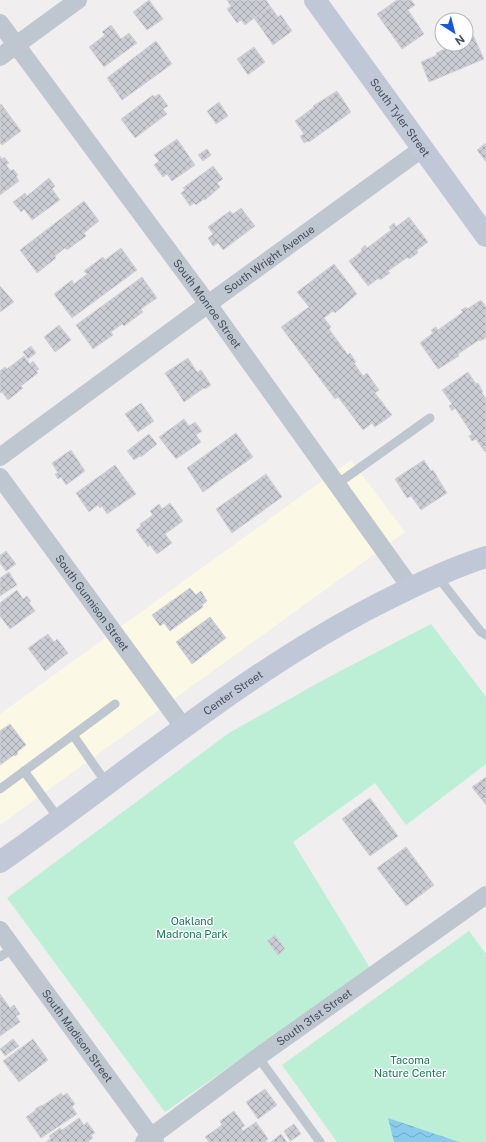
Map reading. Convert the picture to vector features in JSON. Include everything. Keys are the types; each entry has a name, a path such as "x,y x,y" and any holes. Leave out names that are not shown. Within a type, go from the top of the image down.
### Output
{"main road":[{"name":"South Tyler Street","path":"315,0 486,236"},
{"name":"Center Street","path":"2,856 59,819 264,671 313,640 361,612 411,588 486,557"}],"street":[{"path":"0,57 78,0"},
{"name":"South Monroe Street","path":"0,23 208,304 411,588"},
{"name":"South Wright Avenue","path":"0,457 422,148"},
{"name":"South Gunnison Street","path":"0,477 184,728"},
{"name":"South 31st Street","path":"150,1140 258,1057 486,895"},
{"name":"South Madison Street","path":"0,930 6,952 150,1140"}],"lane":[{"path":"338,484 430,418"},
{"path":"437,576 481,632 486,635"},
{"path":"0,789 116,704"},
{"path":"73,735 107,784"},
{"path":"24,771 59,819"},
{"path":"258,1057 320,1142"}],"shaded area":[{"path":"351,460 405,532 0,825 0,714"}],"green space":[{"name":"Oakland Madrona Park","path":"431,624 486,697 486,764 406,825 375,783 293,842 370,968 165,1112 7,898 229,733 327,678"},
{"name":"Tacoma Nature Center","path":"469,931 486,954 486,1142 337,1142 282,1065"}],"water":[{"path":"388,1118 459,1142 394,1142"}],"building":[{"path":"149,0 163,19 147,30 133,12"},
{"path":"227,0 266,0 270,6 245,25 241,20 237,23 227,9 231,6"},
{"path":"397,0 411,0 415,5 408,10 424,34 402,49 377,14"},
{"path":"270,6 278,17 281,15 292,31 273,45 254,18"},
{"path":"111,25 121,39 129,33 137,43 104,67 89,47 105,35 102,32"},
{"path":"474,37 484,59 429,82 421,62 437,55 436,53 474,52"},
{"path":"156,41 172,64 122,100 107,78"},
{"path":"254,47 265,62 248,75 237,59"},
{"path":"337,91 351,112 309,142 304,143 300,136 304,134 295,121 314,107 313,106"},
{"path":"159,94 168,106 163,109 167,114 135,138 121,119 153,95 154,97"},
{"path":"219,102 228,116 216,124 207,111"},
{"path":"1,104 21,131 2,145 0,143"},
{"path":"177,139 195,165 172,181 167,174 163,177 154,165 159,161 154,155"},
{"path":"486,143 486,162 477,150"},
{"path":"207,149 211,155 203,161 198,155"},
{"path":"0,156 2,159 4,157 9,163 6,165 11,171 13,169 18,175 16,176 19,181 0,195"},
{"path":"213,166 223,179 217,183 220,187 205,200 204,199 196,205 194,203 190,206 181,193 185,190 183,188"},
{"path":"49,178 55,186 52,189 60,200 32,220 24,209 21,212 13,202 25,193 27,196"},
{"path":"84,201 99,221 84,233 86,236 67,250 65,248 55,256 56,258 37,273 20,250"},
{"path":"241,208 255,226 223,250 218,243 213,246 208,238 213,234 208,227 230,211 233,214"},
{"path":"409,217 428,242 417,250 418,253 409,259 408,257 388,271 390,273 380,280 379,278 368,286 349,261 362,251 361,249 365,245 367,248 391,230 389,227 394,223 396,227"},
{"path":"121,248 137,270 72,318 54,294 72,280 74,284 87,274 84,271 103,257 105,260"},
{"path":"334,264 357,294 335,313 333,311 324,318 331,327 329,329 348,355 350,353 356,362 354,363 363,376 367,373 379,390 375,393 392,415 375,427 372,423 363,430 338,397 335,399 281,327 309,307 297,292"},
{"path":"142,277 157,298 141,309 143,312 124,326 122,324 111,332 113,335 93,349 76,325"},
{"path":"0,286 14,302 0,312"},
{"path":"481,300 486,307 486,338 480,341 479,340 458,354 459,356 438,369 420,343 433,333 431,330 436,327 438,330 463,312 461,310 466,307 467,309"},
{"path":"59,325 71,340 55,352 44,337"},
{"path":"31,346 36,353 28,359 23,352"},
{"path":"24,356 30,364 33,361 39,369 36,371 38,373 21,386 23,388 8,400 2,392 0,393 0,371 5,367 7,369"},
{"path":"188,358 197,372 201,370 211,385 184,402 165,373"},
{"path":"468,372 476,384 478,383 486,399 485,452 476,439 472,441 469,436 472,434 455,408 452,411 449,406 452,404 442,390"},
{"path":"141,403 154,421 138,432 125,414"},
{"path":"184,419 189,426 195,422 202,431 196,435 201,442 176,459 159,437"},
{"path":"236,433 253,457 203,492 187,468"},
{"path":"149,434 157,444 141,457 140,456 134,460 127,451"},
{"path":"71,450 85,471 66,485 61,477 58,479 55,474 58,473 52,463"},
{"path":"424,460 431,471 433,470 447,493 421,510 411,496 407,498 395,479"},
{"path":"115,465 136,494 107,514 102,506 100,508 98,505 89,512 76,493"},
{"path":"266,474 282,497 232,533 216,509"},
{"path":"170,503 183,521 165,534 172,543 157,554 150,545 148,547 136,530 141,526 140,524 153,515 150,511 159,504 162,509"},
{"path":"6,551 16,564 6,571 0,563 0,554 1,555"},
{"path":"9,572 17,585 0,596 0,578"},
{"path":"190,588 196,595 201,591 207,601 202,605 203,607 170,631 164,623 160,626 152,615"},
{"path":"17,590 23,599 27,596 31,601 29,603 35,611 10,629 0,616 0,603"},
{"path":"210,617 226,638 192,664 176,642"},
{"path":"48,634 54,642 57,639 68,653 45,671 28,648"},
{"path":"10,724 26,745 17,752 18,754 15,756 14,755 0,765 0,731"},
{"path":"486,777 486,805 472,787"},
{"path":"370,798 398,836 370,856 342,819"},
{"path":"406,847 434,885 406,906 377,868"},
{"path":"275,935 285,949 278,955 267,941"},
{"path":"0,994 10,1008 14,1005 20,1014 16,1016 20,1022 0,1036"},
{"path":"13,1039 19,1046 5,1056 0,1049"},
{"path":"33,1039 48,1060 19,1082 3,1061"},
{"path":"265,1089 277,1105 258,1119 246,1102"},
{"path":"61,1093 63,1096 67,1093 75,1104 72,1107 77,1114 41,1138 26,1117 36,1110 35,1109"},
{"path":"234,1111 245,1126 241,1128 243,1131 256,1122 268,1139 265,1142 209,1142 205,1137 222,1125 220,1121"},
{"path":"79,1118 84,1125 87,1122 95,1133 91,1135 93,1138 88,1142 46,1142 51,1138 49,1136 60,1128 62,1130"},
{"path":"294,1124 301,1134 290,1141 284,1131"},
{"path":"281,1134 287,1142 271,1142"}]}
